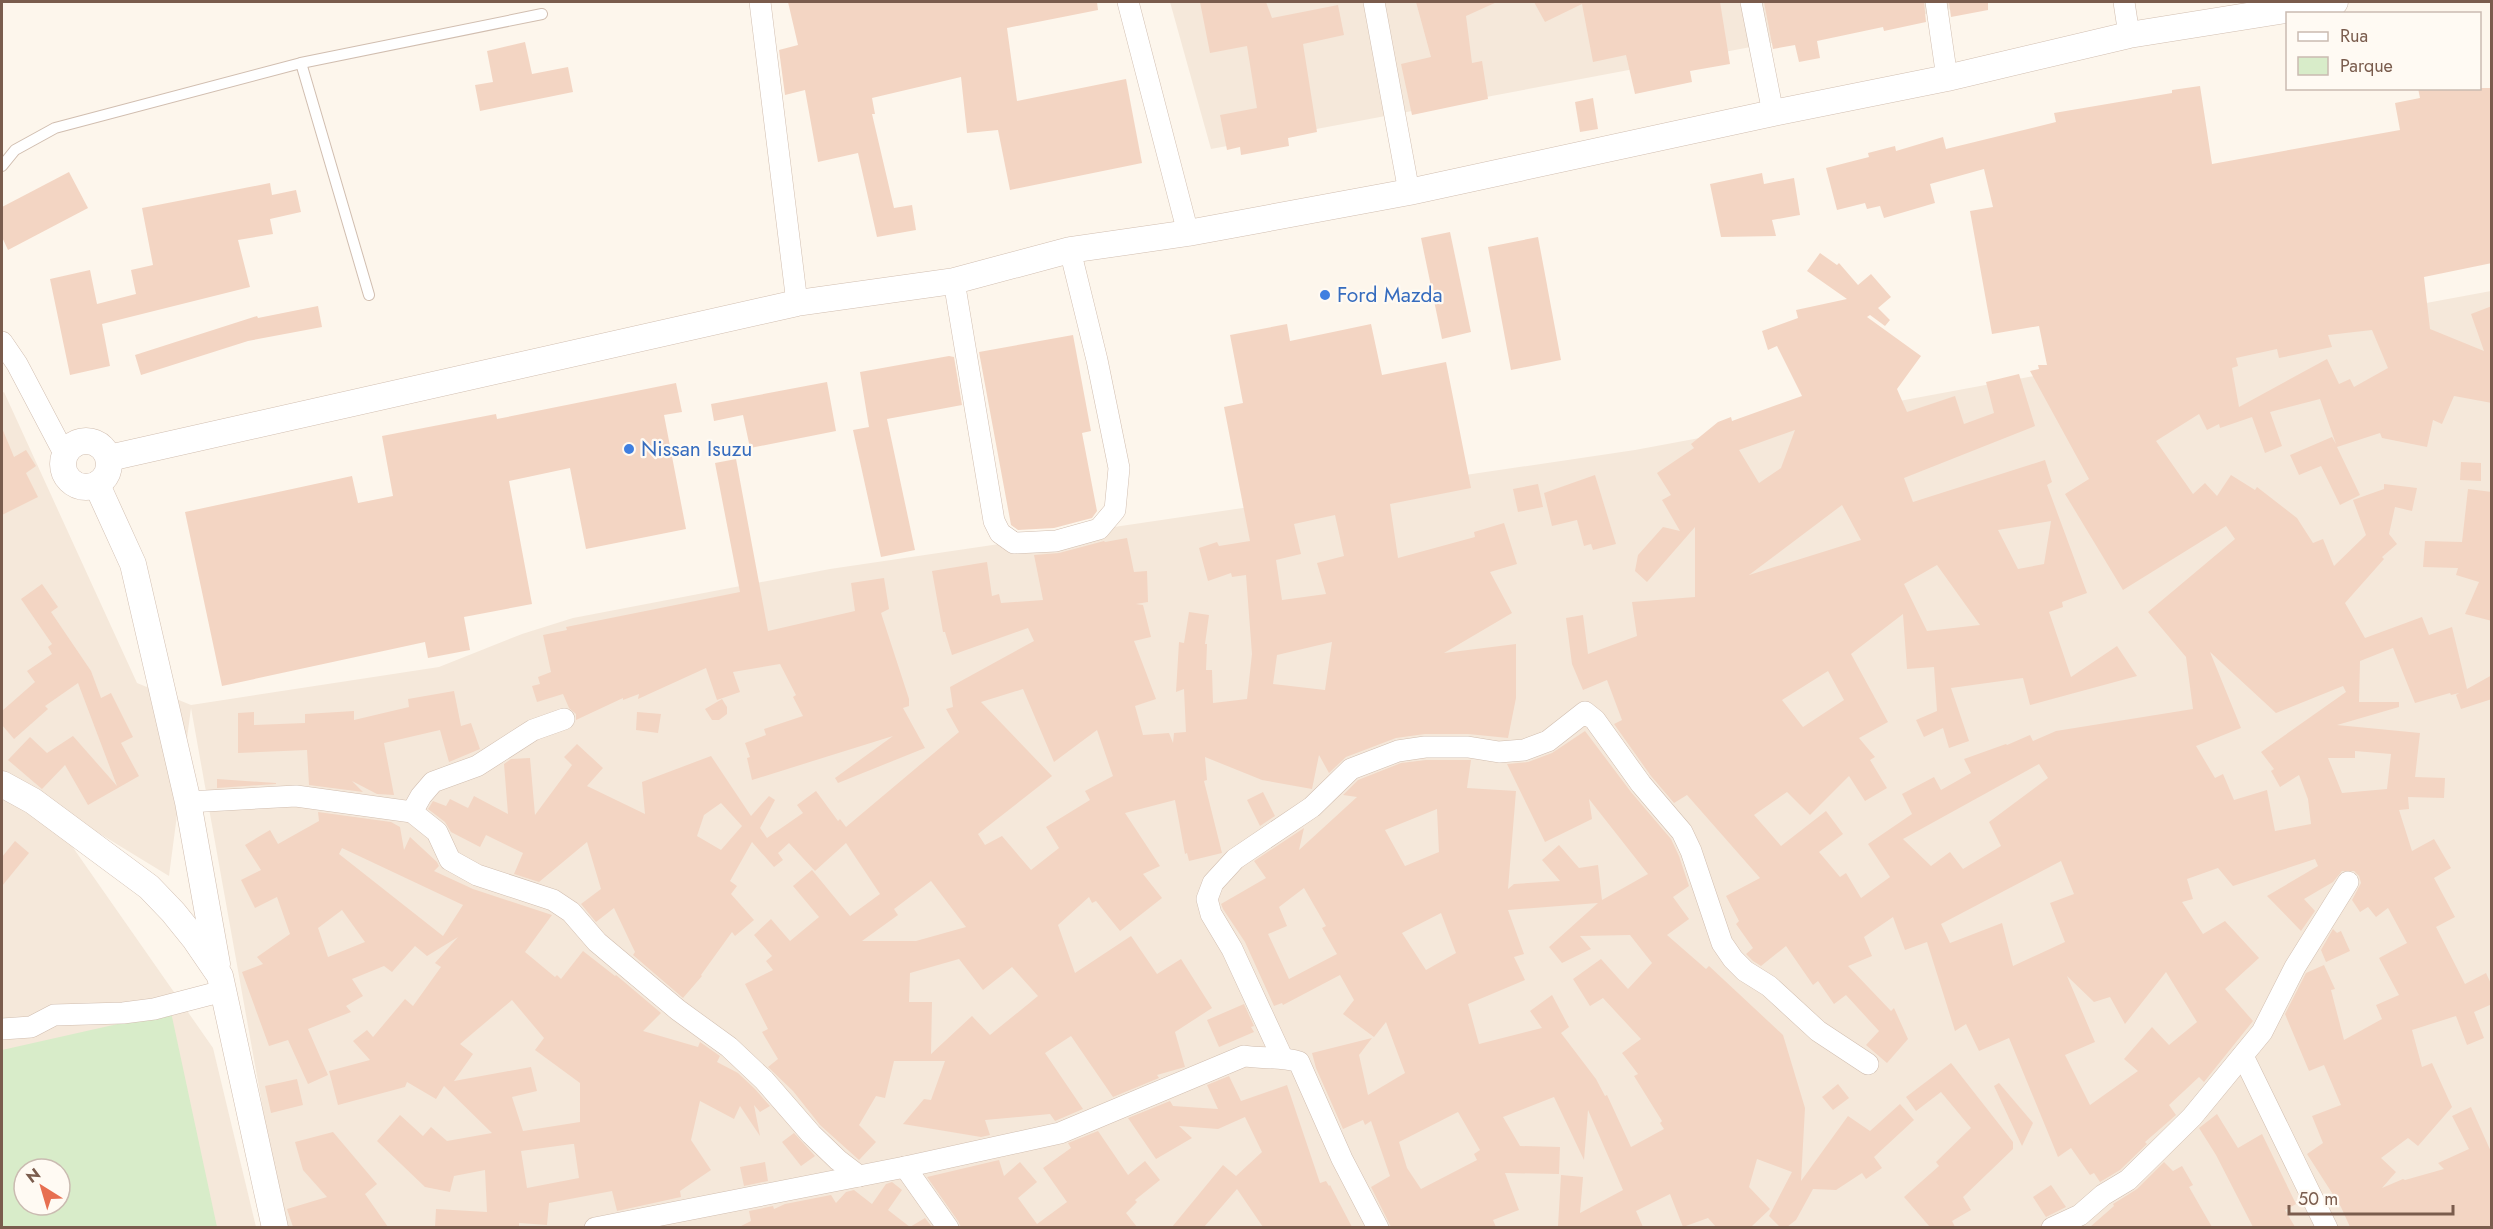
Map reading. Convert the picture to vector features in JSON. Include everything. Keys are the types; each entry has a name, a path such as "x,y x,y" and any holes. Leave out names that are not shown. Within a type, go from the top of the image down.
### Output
{"street":[{"path":"760,2 797,303"},
{"path":"1128,2 1188,233"},
{"path":"1374,2 1409,192"},
{"path":"1751,2 1773,113"},
{"path":"1936,2 1947,78"},
{"path":"2124,2 2129,35"},
{"path":"109,458 797,303 954,282 1070,250 1188,233 1409,192 1773,113 1947,78 2129,35 2326,2"},
{"path":"954,282 994,521 1000,532 1014,543 1056,541 1099,529 1115,510 1119,468 1097,360 1070,250"},
{"path":"2,342 9,363 65,454"},
{"path":"88,440 102,446 109,458 108,473 97,485 78,487 64,474 62,464 65,454 74,444 88,440"},
{"path":"97,485 133,564 189,802 221,983 275,1227"},
{"path":"1282,1057 1232,949 1211,914 1207,899 1213,883 1235,859 1312,807 1351,769 1398,750 1425,747 1468,747 1499,752 1524,750 1548,741 1585,712 1595,720 1641,784 1682,832 1691,851 1722,943 1733,959 1744,971 1769,986 1818,1031 1868,1064"},
{"path":"412,812 420,796 433,782 477,766 533,730 564,719"},
{"path":"2,784 33,801 149,887 180,920 221,983"},
{"path":"189,802 296,796 412,812 437,832 450,860 477,875 553,900 572,912 597,942 678,1010 729,1047 764,1080 811,1134 859,1176"},
{"path":"2052,1227 2080,1215 2103,1195 2128,1180 2192,1117 2262,1032 2295,967 2348,882"},
{"path":"2,1029 31,1027 54,1016 123,1013 154,1008 221,983"},
{"path":"595,1227 905,1167 1060,1133 1244,1056 1266,1059 1282,1057 1299,1062 1342,1159 1378,1227"},
{"path":"2243,1056 2327,1227"},
{"path":"905,1167 948,1227"}],"lane":[{"path":"2,166 15,150 55,128 301,63 542,14"},
{"path":"301,63 369,295"}],"shaded area":[{"path":"1170,2 1989,2 1211,149"},
{"path":"2491,291 2491,1227 284,1227 191,708 169,876 2,774 2,393 4,392 137,683 191,705 439,667 522,634 573,618 830,569 1635,450"},
{"path":"2,797 67,839 213,1048 256,1227 2,1227"}],"green space":[{"path":"171,1012 217,1227 2,1227 2,1050"}],"building":[{"path":"788,2 1097,2 1098,10 1007,28 1017,101 1126,79 1142,163 1010,190 998,130 967,133 961,77 872,98 875,114 872,114 894,208 912,205 916,230 877,237 858,153 818,162 805,90 785,95 779,50 798,45"},
{"path":"1200,2 1266,2 1272,18 1338,5 1344,35 1303,44 1317,132 1288,138 1289,146 1241,155 1240,147 1227,150 1220,115 1257,108 1247,46 1210,53"},
{"path":"1416,2 1497,2 1466,16 1472,63 1482,61 1488,99 1412,115 1401,64 1431,57"},
{"path":"1534,2 1720,2 1730,64 1690,71 1692,82 1635,94 1626,55 1593,62 1582,4 1545,22"},
{"path":"1764,2 1924,2 1926,22 1884,31 1883,27 1817,41 1820,58 1799,62 1795,45 1773,49"},
{"path":"1949,2 1988,2 1988,10 1951,17"},
{"path":"525,42 532,74 568,67 573,92 480,111 475,85 493,82 487,51"},
{"path":"2200,86 2212,164 2400,130 2395,103 2420,98 2418,90 2492,88 2492,263 2424,277 2430,329 2484,351 2471,314 2492,306 2492,403 2454,396 2442,424 2433,420 2427,447 2382,438 2380,433 2337,447 2360,495 2340,505 2321,466 2299,475 2290,455 2332,437 2336,444 2320,399 2270,412 2282,446 2265,453 2252,417 2220,428 2219,424 2207,430 2199,414 2156,441 2193,494 2205,483 2217,496 2231,475 2255,490 2257,487 2297,518 2313,543 2323,539 2334,566 2366,535 2353,500 2384,489 2384,484 2417,488 2412,511 2395,507 2389,534 2397,544 2382,557 2384,559 2345,603 2365,638 2422,617 2429,635 2452,627 2467,689 2492,675 2492,699 2461,709 2456,695 2459,693 2451,695 2450,693 2415,703 2393,648 2360,661 2359,702 2399,702 2399,707 2337,725 2420,733 2415,777 2445,778 2444,798 2408,797 2409,809 2399,810 2412,851 2434,839 2451,868 2434,878 2455,917 2436,927 2465,984 2486,973 2492,986 2492,1004 2474,1012 2484,1038 2467,1045 2456,1016 2412,1030 2422,1067 2432,1063 2452,1107 2418,1146 2408,1138 2381,1158 2396,1172 2382,1188 2403,1179 2444,1169 2438,1163 2469,1149 2452,1116 2471,1107 2492,1154 2492,1227 2350,1227 2341,1207 2307,1154 2323,1143 2312,1116 2341,1105 2324,1065 2309,1071 2285,1014 2306,973 2324,965 2335,989 2331,990 2344,1040 2382,1019 2376,1005 2399,995 2379,958 2407,943 2388,908 2376,917 2368,907 2360,912 2352,900 2361,883 2354,871 2342,871 2333,882 2304,899 2315,911 2301,931 2267,896 2318,866 2315,859 2233,886 2218,868 2187,879 2193,899 2182,902 2203,934 2225,921 2259,958 2225,989 2253,1021 2204,1082 2199,1077 2169,1105 2176,1115 2145,1142 2147,1144 2120,1170 2100,1182 2094,1173 2090,1175 2071,1148 2058,1157 2009,1038 1979,1051 1966,1024 1955,1031 1927,942 1905,950 1893,917 1864,937 1872,956 1848,966 1891,1011 1894,1008 1908,1039 1887,1063 1866,1045 1879,1031 1846,995 1834,1004 1818,981 1813,985 1786,946 1761,966 1753,961 1746,954 1753,948 1736,924 1739,921 1726,896 1760,878 1687,795 1674,803 1651,776 1614,724 1622,720 1607,680 1583,690 1572,664 1566,618 1583,615 1588,654 1637,636 1632,602 1695,597 1695,527 1647,582 1635,571 1638,555 1663,527 1680,531 1662,500 1671,495 1657,473 1694,448 1691,444 1718,422 1731,417 1732,421 1802,396 1777,346 1768,350 1762,331 1798,318 1796,310 1847,299 1807,271 1820,253 1837,265 1839,263 1858,285 1871,274 1891,297 1878,308 1890,320 1885,326 1870,315 1867,317 1921,356 1897,389 1907,412 1955,396 1964,424 1994,413 1986,382 2019,374 2035,426 1904,478 1913,502 2045,460 2052,482 2047,485 2087,593 2062,602 2063,607 2049,612 2071,677 2117,646 2137,676 2030,705 2023,678 1951,688 1969,741 1949,748 1943,728 1924,737 1916,720 1937,711 1934,667 1907,669 1903,614 1851,654 1888,722 1859,738 1875,757 1870,760 1887,788 1865,801 1849,776 1810,815 1787,792 1754,815 1781,846 1826,811 1843,834 1819,852 1840,877 1846,873 1861,898 1890,877 1868,844 1912,814 1902,794 1934,777 1941,790 1971,773 1964,759 2030,735 2033,741 2056,731 2193,709 2186,657 2148,612 2235,539 2226,526 2123,590 2065,494 2089,479 2030,371 2039,369 2038,365 2047,365 2039,326 1992,334 1970,211 1993,207 1984,169 1930,184 1935,203 1884,218 1880,206 1867,209 1865,203 1837,210 1826,168 1869,157 1868,153 1895,146 1896,151 1943,137 1946,149 2056,122 2054,113 2172,93 2172,90","holes":["2372,330 2388,368 2354,387 2350,379 2339,384 2327,359 2239,407 2232,368 2238,366 2236,358 2277,349 2279,358 2332,347 2328,335","1795,430 1781,468 1759,483 1739,450","1842,505 1861,540 1749,575","2051,521 2044,564 2018,569 1998,530","1937,565 1980,625 1927,631 1904,584","2210,652 2276,713 2343,686 2346,692 2261,752 2274,769 2271,771 2280,787 2299,775 2308,799 2311,824 2275,831 2267,790 2234,800 2223,774 2215,778 2196,746 2241,728","1828,671 1844,700 1803,727 1782,700","2355,751 2391,754 2387,789 2342,793 2328,758 2355,758","2039,764 2048,778 1989,822 2001,846 1963,869 1950,852 1931,866 1903,839","2061,861 2074,894 2050,903 2065,942 2013,966 2002,923 1950,943 1941,924","2166,972 2197,1022 2169,1045 2152,1027 2124,1059 2138,1071 2090,1105 2065,1055 2095,1042 2067,976 2094,1002 2110,997 2125,1024"]},
{"path":"1593,98 1598,129 1580,132 1575,102"},
{"path":"69,172 88,208 8,250 2,237 2,207"},
{"path":"1762,173 1764,184 1794,178 1800,215 1772,220 1776,236 1721,237 1710,184"},
{"path":"270,183 272,195 296,190 301,212 270,219 273,234 238,240 250,287 102,324 110,366 70,375 50,279 90,270 97,304 136,294 131,270 153,265 142,208"},
{"path":"1450,232 1471,332 1442,339 1421,238"},
{"path":"1538,237 1561,360 1511,370 1488,247"},
{"path":"318,306 322,327 248,341 141,375 135,355 257,316 258,318"},
{"path":"1287,324 1290,341 1371,324 1382,375 1446,362 1471,488 1390,504 1398,558 1475,537 1474,532 1504,523 1517,564 1490,572 1512,613 1444,653 1516,644 1516,698 1508,738 1468,734 1425,734 1396,738 1346,757 1329,773 1319,755 1312,789 1262,780 1205,757 1207,780 1204,781 1222,853 1189,861 1187,853 1185,854 1175,800 1125,813 1160,866 1143,874 1162,898 1120,931 1096,901 1092,903 1089,897 1058,925 1075,973 1131,936 1157,974 1181,959 1212,1008 1175,1032 1185,1067 1157,1075 1159,1078 1113,1097 1071,1036 1045,1053 1083,1109 1055,1121 1050,1114 985,1120 990,1135 981,1137 903,1124 924,1099 931,1100 945,1061 894,1061 885,1098 876,1096 859,1125 876,1142 859,1160 820,1125 793,1091 768,1067 778,1059 762,1032 768,1029 745,984 773,970 766,961 772,956 754,935 771,919 790,941 819,917 793,886 812,870 850,916 880,894 846,843 815,871 789,843 778,853 783,860 774,867 752,842 730,881 737,886 731,894 754,920 735,936 732,932 702,976 683,998 633,955 635,952 614,908 596,922 581,904 601,889 587,842 539,882 514,874 523,853 486,835 480,847 451,832 445,822 428,809 433,801 446,806 450,799 468,808 474,796 508,814 504,764 511,759 530,758 535,815 572,765 564,757 577,744 603,768 587,786 645,814 642,782 711,756 751,816 769,796 775,800 760,828 767,838 803,813 797,805 816,791 838,821 840,819 846,827 959,732 946,709 953,707 950,687 1034,641 1028,628 952,655 945,632 943,632 932,571 987,562 992,596 999,594 1001,603 1043,600 1034,555 1059,553 1104,541 1127,538 1134,572 1147,571 1148,602 1136,604 1143,605 1151,637 1134,641 1156,699 1135,706 1143,735 1169,733 1173,743 1174,733 1186,732 1184,689 1176,692 1179,642 1184,643 1189,612 1209,615 1205,644 1207,644 1206,670 1212,670 1213,703 1247,699 1252,654 1246,575 1232,577 1231,573 1208,581 1199,548 1217,542 1219,546 1250,541 1224,407 1243,403 1230,335","holes":["1335,515 1344,556 1317,563 1326,594 1282,600 1276,560 1301,554 1294,524","1332,642 1325,690 1273,684 1277,655","1023,689 1054,762 1097,730 1113,776 1085,791 1090,800 1046,827 1059,848 1031,870 1002,836 985,845 978,834 1052,776 981,702","721,803 742,826 721,850 697,836 704,815","931,881 966,927 916,941 862,941 898,915 894,909","959,959 983,990 1012,967 1038,996 990,1035 972,1016 931,1054 932,1002 909,1002 910,973"]},
{"path":"1073,335 1091,431 1082,433 1097,511 1092,518 1054,528 1018,530 1011,525 979,352"},
{"path":"954,357 962,405 887,419 915,550 881,557 853,430 869,427 860,372"},
{"path":"827,382 836,431 750,448 743,415 714,421 711,404"},
{"path":"676,383 682,412 664,415 686,529 586,549 570,468 509,481 532,604 464,617 470,650 428,658 425,642 222,686 185,512 352,476 358,503 393,496 382,436 496,414 497,419"},
{"path":"2,428 14,457 26,450 36,466 26,473 38,497 2,515"},
{"path":"736,459 768,631 855,611 851,583 884,578 889,609 881,613 909,699 909,706 903,708 925,748 838,783 835,778 893,736 752,780 747,758 750,757 745,743 766,735 764,729 803,716 793,697 796,695 780,664 733,672 740,692 717,700 706,668 638,699 639,694 623,700 623,698 576,720 576,714 569,708 563,694 537,702 532,686 540,684 538,677 551,672 543,635 567,630 566,627 740,592 715,463"},
{"path":"2461,462 2481,463 2481,481 2460,480"},
{"path":"1595,475 1616,544 1593,550 1591,544 1584,546 1577,520 1552,526 1544,493"},
{"path":"1538,484 1543,507 1518,512 1513,489"},
{"path":"2468,489 2492,492 2492,621 2465,614 2479,582 2456,575 2458,568 2423,567 2425,541 2462,542"},
{"path":"42,584 58,607 51,612 91,671 101,698 111,693 133,737 121,743 139,776 88,805 65,765 42,789 8,760 30,737 47,753 73,736 117,786 78,683 45,706 48,709 14,739 2,725 2,711 35,682 27,671 52,654 48,647 52,644 21,599"},
{"path":"454,691 461,726 471,723 480,749 449,762 440,730 384,743 394,795 377,794 352,781 363,792 309,785 307,750 238,753 238,713 254,712 254,725 305,723 305,714 354,711 354,720 409,707 408,699"},
{"path":"722,699 727,707 727,714 719,720 712,720 705,709"},
{"path":"637,712 661,714 658,733 636,730"},
{"path":"1585,731 1631,792 1671,839 1689,886 1673,897 1689,919 1667,935 1706,969 1709,966 1783,1035 1805,1108 1801,1181 1848,1116 1870,1131 1900,1104 1914,1120 1874,1157 1882,1168 1866,1179 1862,1173 1836,1190 1813,1189 1796,1220 1787,1227 1780,1227 1769,1216 1792,1172 1757,1159 1749,1187 1770,1209 1751,1227 1716,1227 1708,1218 1683,1227 1670,1194 1636,1211 1643,1227 1554,1227 1558,1226 1561,1175 1583,1177 1580,1213 1623,1190 1588,1110 1584,1160 1554,1097 1503,1117 1520,1146 1560,1147 1559,1174 1505,1173 1519,1210 1493,1220 1496,1227 1391,1227 1371,1187 1390,1176 1371,1121 1365,1125 1363,1120 1343,1129 1316,1068 1312,1053 1372,1038 1359,1055 1368,1095 1405,1073 1386,1022 1374,1037 1343,1014 1354,1000 1340,975 1283,1005 1282,1003 1274,1006 1245,942 1221,904 1266,878 1254,861 1304,828 1299,850 1357,797 1343,795 1358,780 1401,763 1426,760 1471,760 1467,788 1516,791 1508,889 1514,884 1560,881 1542,860 1559,845 1579,868 1598,865 1602,900 1648,874 1589,799 1592,819 1545,842 1507,764 1528,762 1552,753","holes":["1437,809 1439,852 1405,866 1385,830","1304,888 1326,926 1322,928 1337,954 1289,979 1268,934 1287,926 1279,907","1598,903 1549,947 1562,963 1591,949 1580,936 1630,935 1652,963 1628,989 1601,959 1573,979 1590,1006 1603,998 1641,1039 1622,1053 1638,1074 1634,1076 1662,1121 1660,1123 1664,1129 1631,1147 1607,1095 1605,1096 1596,1079 1561,1033 1569,1027 1552,995 1530,1011 1542,1028 1479,1044 1468,1004 1525,980 1514,957 1524,954 1508,910","1441,913 1456,953 1426,970 1402,933","1458,1112 1480,1150 1474,1154 1477,1160 1421,1189 1407,1168 1399,1142"]},
{"path":"217,779 276,783 276,784 217,788"},
{"path":"1263,792 1275,816 1260,826 1247,800"},
{"path":"318,812 391,822 400,827 404,850 410,837 437,862 439,866 434,871 473,889 552,915 525,952 555,977 557,975 561,979 583,951 661,1013 643,1031 698,1047 700,1042 720,1056 717,1062 738,1073 770,1106 760,1112 754,1105 760,1136 740,1106 734,1119 700,1101 691,1140 711,1170 680,1191 681,1197 617,1211 612,1191 549,1203 547,1225 519,1223 519,1227 435,1227 436,1209 487,1212 485,1170 454,1176 450,1192 425,1187 377,1141 400,1115 423,1136 431,1127 447,1141 492,1133 444,1086 436,1099 407,1082 405,1087 338,1105 329,1071 370,1060 353,1041 367,1030 373,1037 405,999 413,1006 441,967 435,963 458,937 427,956 415,946 392,972 384,966 352,979 363,996 346,1006 351,1012 308,1029 328,1075 308,1084 288,1040 269,1046 242,972 263,964 257,957 290,934 277,897 255,908 241,880 261,870 245,845 270,830 278,844 319,821","holes":["342,848 463,905 443,936 339,854","342,910 365,942 328,957 318,928","512,1000 544,1038 535,1050 580,1083 580,1122 523,1131 512,1097 537,1091 531,1067 454,1081 473,1054 460,1044","574,1144 579,1178 527,1188 521,1151"]},
{"path":"15,841 29,853 2,886 2,857"},
{"path":"2333,929 2337,933 2341,931 2350,951 2326,962 2321,950"},
{"path":"1244,1004 1254,1026 1251,1027 1254,1032 1219,1047 1207,1020"},
{"path":"1951,1063 2013,1142 2013,1149 1963,1197 1971,1210 1952,1221 1955,1227 1930,1227 1904,1197 1939,1166 1936,1162 1971,1128 1941,1092 1916,1111 1906,1097"},
{"path":"1229,1076 1241,1101 1287,1085 1320,1183 1326,1181 1330,1185 1352,1227 1263,1227 1237,1189 1204,1227 1172,1227 1223,1165 1236,1176 1262,1152 1245,1117 1218,1129 1179,1126 1192,1138 1156,1159 1128,1118 1170,1101 1173,1106 1218,1109 1207,1085"},
{"path":"297,1079 303,1105 271,1113 265,1086"},
{"path":"1999,1083 2033,1123 2022,1146 1994,1086"},
{"path":"1838,1084 1849,1098 1833,1110 1822,1097"},
{"path":"2217,1114 2238,1148 2262,1134 2296,1204 2285,1210 2295,1227 2253,1227 2216,1155 2199,1128"},
{"path":"1098,1131 1128,1175 1145,1161 1160,1180 1135,1200 1137,1202 1126,1213 1137,1227 961,1227 927,1177 999,1160 1004,1176 1020,1162 1037,1182 1018,1198 1037,1224 1067,1202 1043,1168 1071,1148 1068,1143"},
{"path":"333,1132 377,1184 365,1194 388,1227 293,1227 287,1209 327,1197 303,1170 295,1142"},
{"path":"794,1133 815,1156 801,1166 782,1142"},
{"path":"765,1162 768,1181 744,1186 740,1167"},
{"path":"2164,1162 2173,1171 2182,1166 2193,1185 2189,1187 2212,1227 2090,1227 2114,1206 2113,1204 2137,1189"},
{"path":"892,1182 902,1190 888,1210 910,1227 739,1227 751,1221 749,1211 773,1206 774,1209 785,1204 831,1195 836,1203 846,1192 854,1190 872,1204 886,1184"},
{"path":"2051,1185 2066,1207 2046,1217 2033,1197"},
{"path":"925,1218 932,1227 910,1227"}],"place":[{"name":"Ford Mazda","path":"1325,295"},
{"name":"Nissan Isuzu","path":"629,449"}]}
